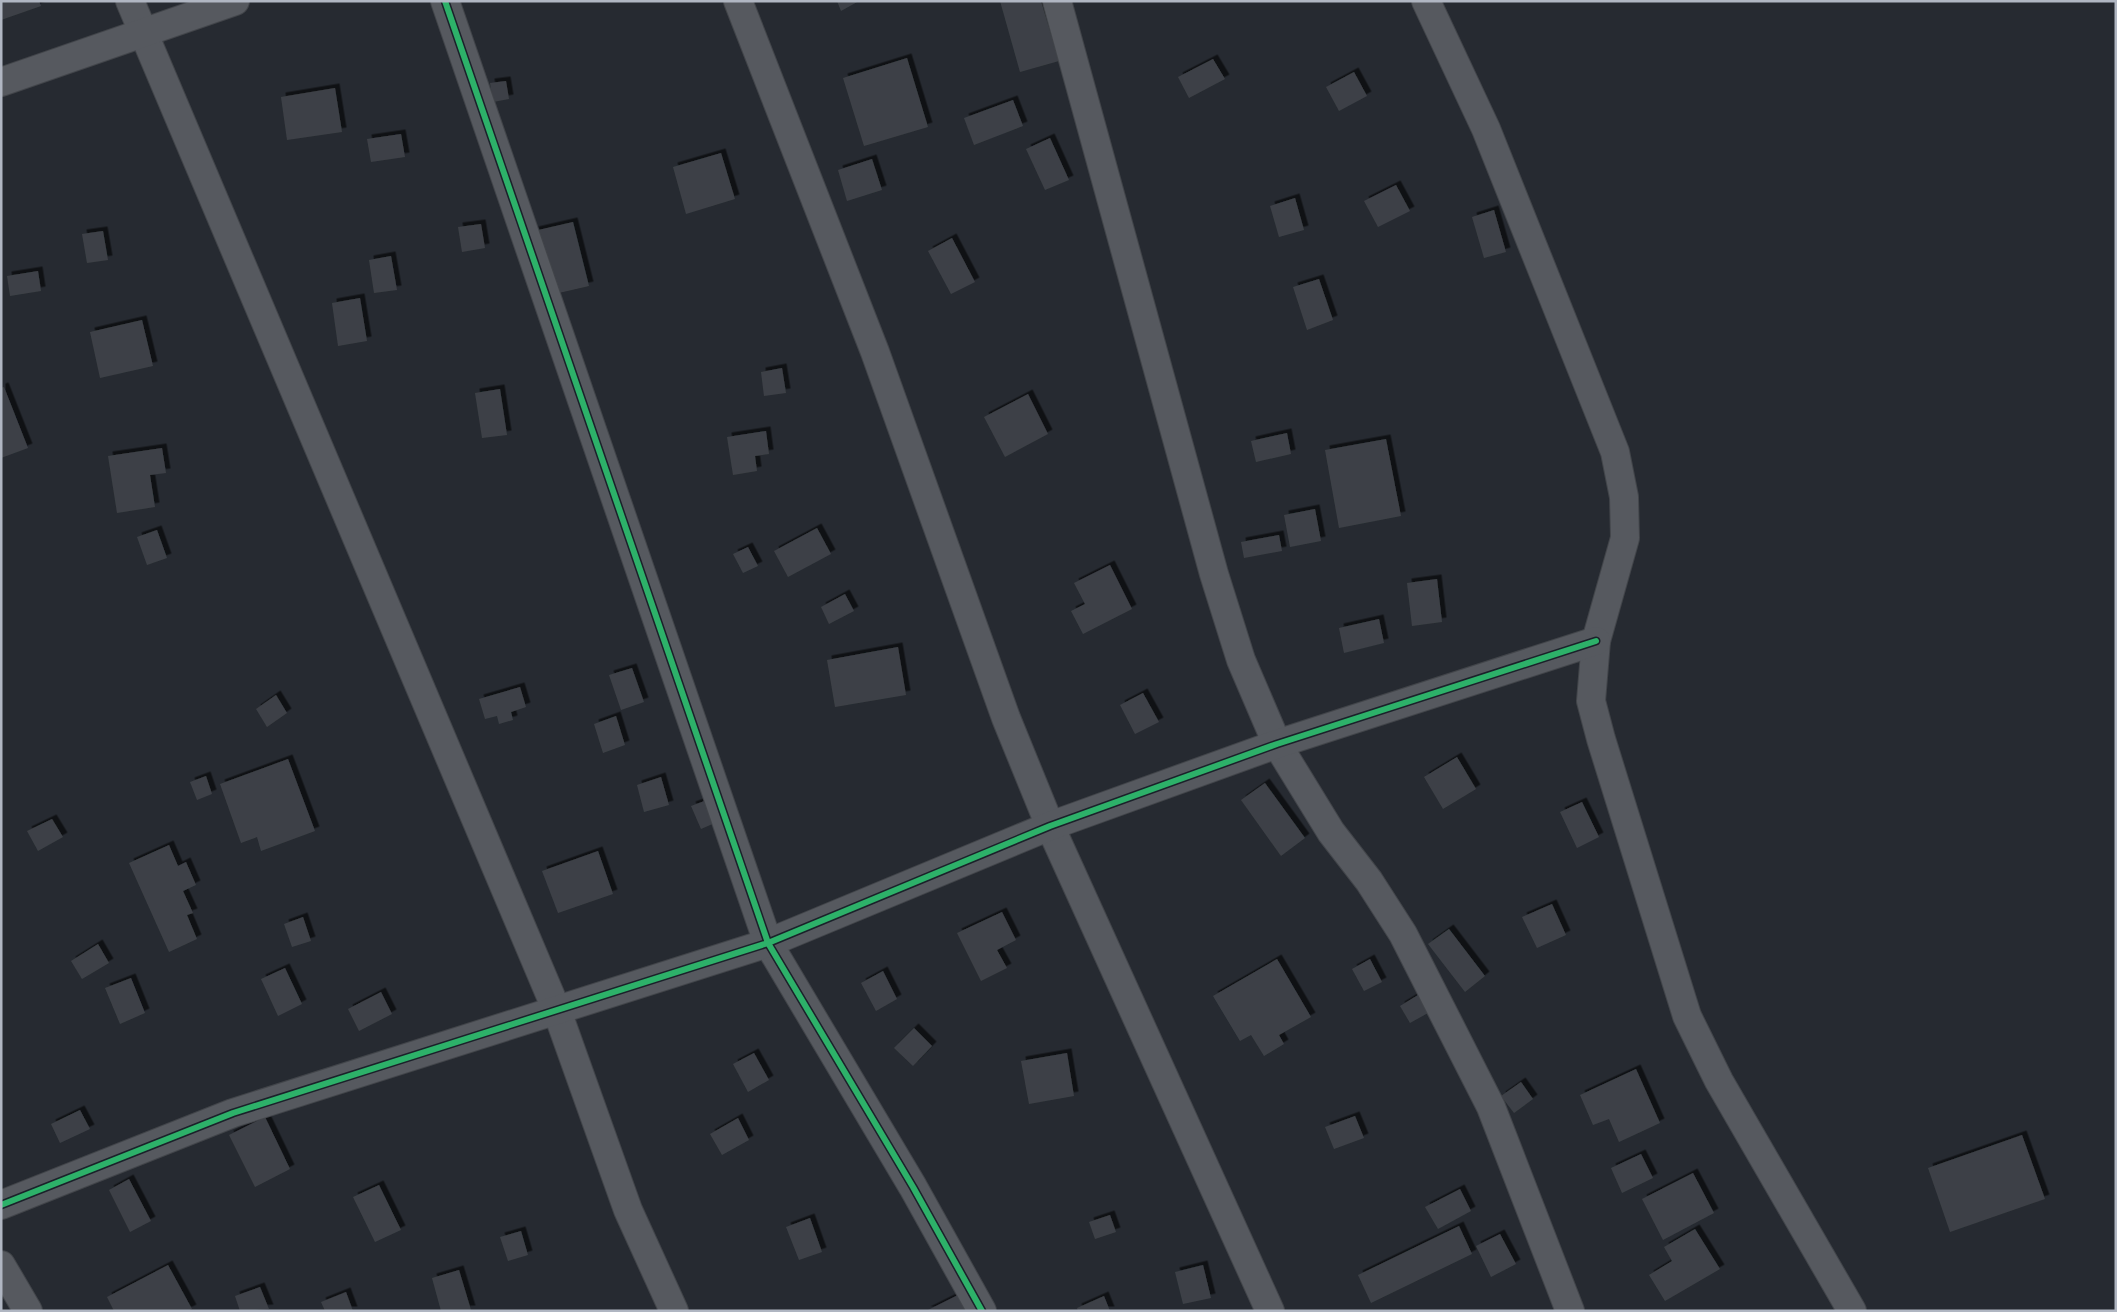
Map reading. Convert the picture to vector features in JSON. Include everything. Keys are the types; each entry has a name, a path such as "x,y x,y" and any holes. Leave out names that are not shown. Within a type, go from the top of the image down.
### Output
{"street":[{"path":"130,1 557,1011 628,1210 674,1311"},
{"path":"1,82 235,1"},
{"path":"445,1 768,943 913,1187 982,1311"},
{"path":"738,1 872,343 1006,718 1050,826 1270,1311"},
{"path":"1057,1 1214,574 1241,660 1277,744 1331,832 1369,881 1403,934 1490,1107 1570,1311"},
{"path":"1426,1 1486,129 1615,452 1624,497 1625,538 1596,641 1590,701 1600,739 1687,1016 1719,1081 1852,1311"},
{"path":"1,1205 233,1113 768,943 1050,826 1277,744 1596,641"},
{"path":"1,1265 28,1311"}],"building":[{"path":"1,1 39,1 41,6 1,20"},
{"path":"837,1 859,1 841,11"},
{"path":"1000,1 1041,1 1059,61 1020,72"},
{"path":"907,58 928,127 864,146 843,78"},
{"path":"1213,59 1225,79 1189,98 1178,77"},
{"path":"1354,72 1367,96 1339,111 1326,87"},
{"path":"506,81 509,99 493,102 490,83"},
{"path":"335,88 342,132 287,140 281,97"},
{"path":"1013,100 1023,126 974,145 964,118"},
{"path":"401,134 405,157 371,162 367,139"},
{"path":"1050,138 1069,180 1045,190 1026,149"},
{"path":"721,153 735,199 686,214 673,167"},
{"path":"872,159 882,190 847,201 838,170"},
{"path":"1396,185 1410,211 1378,227 1364,201"},
{"path":"1295,198 1304,230 1279,237 1270,206"},
{"path":"1494,210 1506,252 1484,258 1472,217"},
{"path":"573,222 589,286 550,295 534,231"},
{"path":"481,224 485,248 462,252 458,227"},
{"path":"103,231 108,260 87,263 82,234"},
{"path":"952,238 975,282 951,294 928,251"},
{"path":"391,256 397,290 374,293 369,260"},
{"path":"38,271 41,291 10,296 7,276"},
{"path":"1319,279 1333,320 1307,330 1293,287"},
{"path":"360,298 367,341 338,346 332,303"},
{"path":"142,320 153,366 100,378 90,332"},
{"path":"782,368 786,393 764,396 761,372"},
{"path":"4,387 28,448 1,458 1,388"},
{"path":"500,389 507,435 482,438 475,393"},
{"path":"1028,394 1048,434 1005,457 984,417"},
{"path":"766,431 769,454 755,456 757,471 733,475 727,437"},
{"path":"1287,433 1291,454 1256,462 1251,441"},
{"path":"1386,439 1401,516 1339,528 1325,450"},
{"path":"162,448 166,473 150,475 155,507 117,513 108,456"},
{"path":"1315,509 1321,541 1290,547 1284,515"},
{"path":"817,528 831,554 788,577 774,551"},
{"path":"157,530 167,558 147,565 137,537"},
{"path":"1279,535 1282,551 1244,558 1241,542"},
{"path":"748,547 758,566 743,573 733,554"},
{"path":"1110,565 1132,609 1083,634 1071,611 1085,604 1074,583"},
{"path":"1437,579 1442,622 1412,626 1407,583"},
{"path":"845,594 854,611 829,624 821,607"},
{"path":"1379,619 1384,643 1344,653 1339,628"},
{"path":"898,647 906,695 835,707 827,660"},
{"path":"632,668 644,702 621,710 609,675"},
{"path":"520,687 526,707 511,712 513,720 499,724 497,716 485,719 479,699"},
{"path":"1143,693 1159,722 1135,734 1120,705"},
{"path":"276,695 287,713 267,727 256,709"},
{"path":"616,716 625,745 603,753 594,724"},
{"path":"1457,757 1476,789 1443,809 1424,777"},
{"path":"288,759 315,831 261,851 257,837 241,843 220,784"},
{"path":"206,776 212,794 197,800 190,782"},
{"path":"661,777 669,805 644,812 637,785"},
{"path":"1265,783 1305,838 1281,856 1241,800"},
{"path":"707,800 717,822 701,829 691,806"},
{"path":"1582,802 1599,837 1577,848 1560,812"},
{"path":"52,819 63,837 38,851 27,831"},
{"path":"169,845 178,866 186,862 196,885 183,891 193,913 187,915 197,939 169,952 129,863"},
{"path":"598,851 613,894 558,913 542,871"},
{"path":"1552,904 1566,935 1537,948 1522,917"},
{"path":"1002,912 1016,940 997,950 1007,968 981,981 957,933"},
{"path":"303,917 311,941 292,947 284,924"},
{"path":"1449,929 1485,976 1465,992 1428,944"},
{"path":"98,944 109,963 82,979 71,961"},
{"path":"1277,959 1311,1017 1279,1035 1284,1044 1264,1056 1251,1035 1240,1041 1213,996"},
{"path":"1370,959 1382,982 1364,991 1352,969"},
{"path":"285,968 302,1004 278,1016 261,979"},
{"path":"883,971 897,999 876,1011 861,983"},
{"path":"131,978 145,1013 120,1024 105,988"},
{"path":"381,992 392,1014 359,1031 348,1009"},
{"path":"1418,995 1428,1013 1410,1023 1400,1006"},
{"path":"914,1028 932,1046 913,1066 894,1048"},
{"path":"754,1053 769,1080 748,1092 733,1064"},
{"path":"1067,1053 1074,1096 1029,1104 1021,1061"},
{"path":"1636,1069 1660,1123 1619,1142 1609,1119 1593,1125 1580,1095"},
{"path":"1521,1082 1533,1099 1514,1113 1501,1096"},
{"path":"80,1110 90,1129 60,1143 51,1124"},
{"path":"1355,1116 1364,1138 1334,1149 1325,1127"},
{"path":"265,1117 290,1169 255,1187 229,1135"},
{"path":"738,1118 749,1140 722,1155 710,1134"},
{"path":"2022,1135 2045,1199 1950,1232 1928,1168"},
{"path":"1641,1154 1653,1178 1622,1193 1611,1168"},
{"path":"1693,1173 1714,1213 1663,1240 1642,1199"},
{"path":"129,1179 151,1221 130,1232 109,1190"},
{"path":"379,1185 401,1230 375,1242 353,1197"},
{"path":"1460,1189 1471,1211 1438,1229 1425,1207"},
{"path":"1110,1215 1116,1232 1095,1239 1089,1222"},
{"path":"810,1218 822,1252 799,1260 786,1227"},
{"path":"1459,1226 1472,1254 1371,1303 1358,1275"},
{"path":"1695,1229 1720,1269 1665,1301 1649,1275 1672,1261 1664,1247"},
{"path":"521,1231 528,1255 508,1261 500,1237"},
{"path":"1500,1234 1516,1264 1491,1277 1476,1246"},
{"path":"168,1265 192,1309 188,1311 114,1311 107,1297"},
{"path":"1203,1265 1211,1298 1183,1304 1175,1272"},
{"path":"459,1270 471,1310 441,1311 432,1278"},
{"path":"260,1287 269,1309 240,1311 235,1296"},
{"path":"346,1292 353,1311 325,1311 321,1302"},
{"path":"958,1295 966,1311 926,1311"},
{"path":"1104,1296 1110,1311 1078,1311 1077,1308"}],"cycle path":[{"path":"445,1 768,943 913,1187 982,1311"},
{"path":"1,1205 233,1113 768,943 1050,826 1277,744 1596,641"}]}
